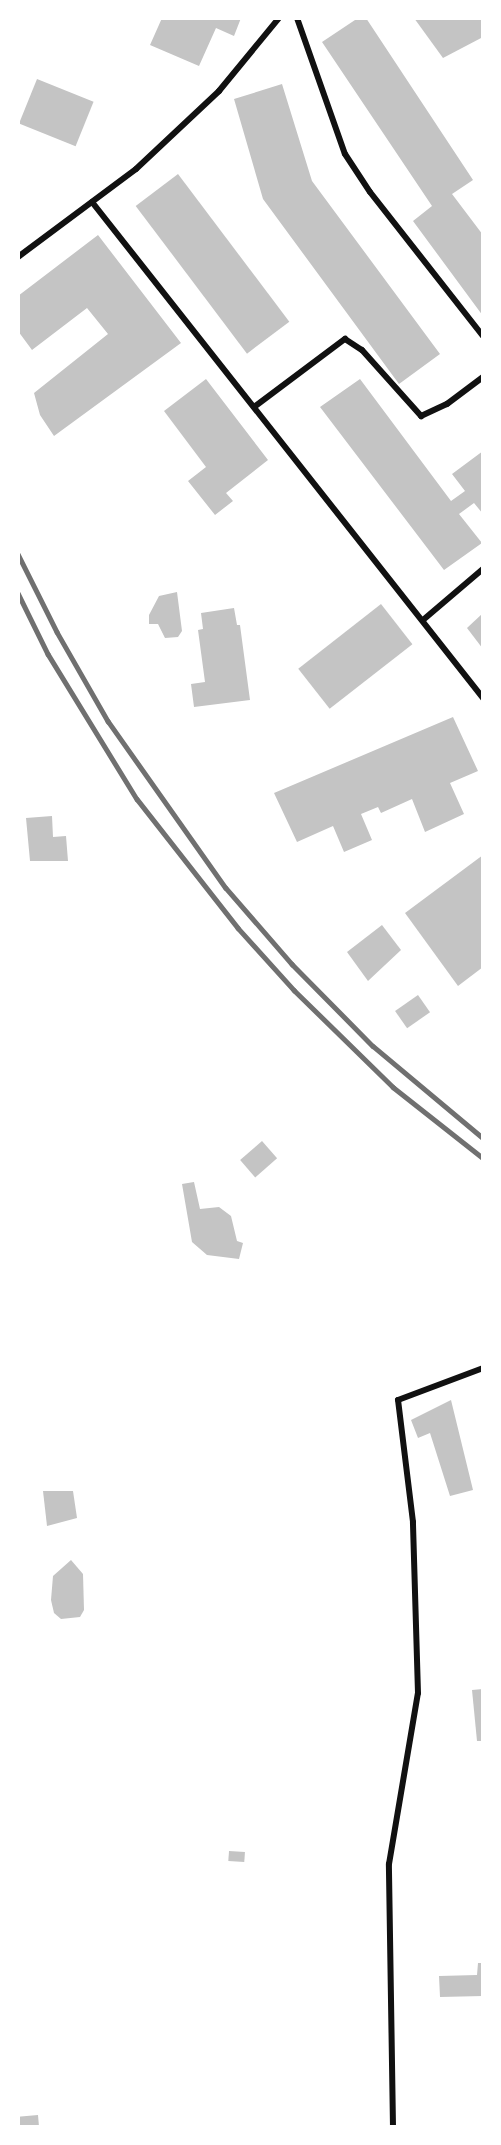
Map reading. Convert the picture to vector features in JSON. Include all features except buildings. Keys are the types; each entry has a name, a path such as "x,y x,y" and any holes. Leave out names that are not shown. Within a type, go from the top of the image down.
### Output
{"street":[{"path":"18,257 136,169 219,91 279,18"},
{"path":"297,18 345,154 370,192 483,336"},
{"path":"92,202 483,698"},
{"path":"254,408 345,339 362,351 421,416 447,404 483,377"},
{"path":"423,620 483,569"},
{"path":"393,2127 389,1864 418,1693 413,1522 398,1400 483,1368"}],"railway":[{"path":"18,554 57,632 108,721 226,888 292,964 373,1046 483,1138"},
{"path":"18,593 48,654 137,799 238,928 294,990 393,1087 483,1158"}]}
